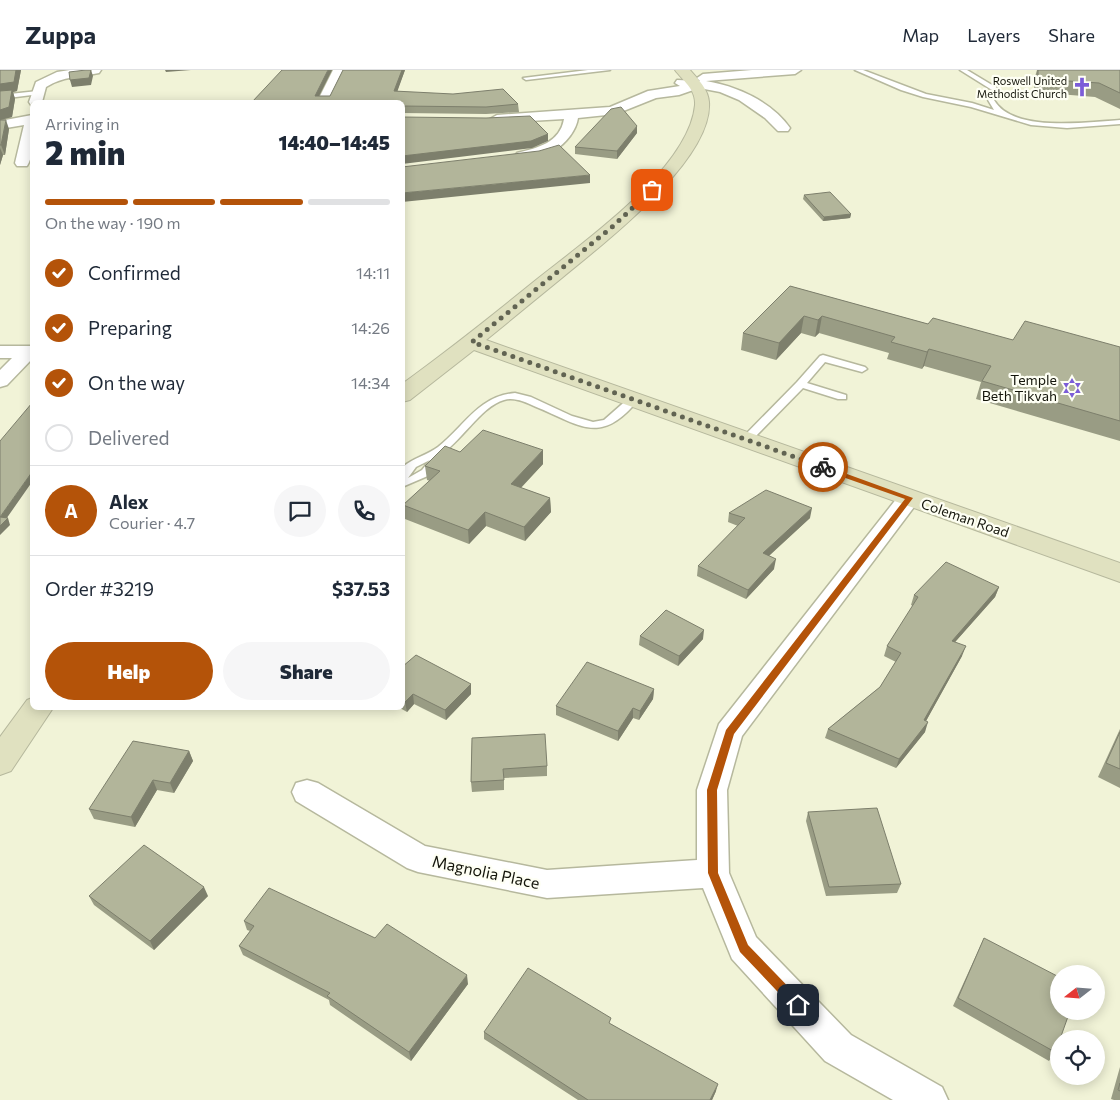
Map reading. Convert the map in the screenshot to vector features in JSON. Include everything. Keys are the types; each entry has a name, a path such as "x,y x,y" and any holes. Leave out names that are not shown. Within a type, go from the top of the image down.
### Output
{"main road":[{"path":"405,393 472,342 641,202 673,166 694,133 702,105 690,78"},
{"name":"Coleman Road","path":"472,342 1120,573"},
{"path":"0,762 37,710"}],"street":[{"path":"37,98 40,85 48,80 75,72 95,70"},
{"path":"323,100 339,70"},
{"path":"486,120 611,111 646,96 664,91 679,91 690,78 796,70"},
{"path":"690,78 724,89 763,109 776,119 783,128"},
{"path":"508,158 534,154 554,148 571,124 572,115"},
{"path":"0,125 30,119"},
{"path":"22,163 30,128"},
{"path":"0,352 30,352"},
{"path":"0,381 30,353"},
{"path":"909,498 729,732 712,790 713,873 744,948 838,1048 929,1100"},
{"name":"Magnolia Place","path":"307,792 418,858 546,884 713,873"}],"lane":[{"path":"526,78 607,70"},
{"path":"858,70 918,94 972,105 1031,123 1067,126 1120,122"},
{"path":"963,70 995,89 991,100 995,107 1007,116"},
{"path":"0,97 37,98"},
{"path":"746,440 802,384 824,358 862,369"},
{"path":"802,384 842,397"},
{"path":"405,470 418,460 439,452 495,399 504,396 515,395 588,425 603,424 633,400"},
{"path":"405,483 418,478 432,468 439,452"}],"building":[{"path":"0,70 16,70 14,82 0,84"},
{"path":"91,70 89,78 70,80 69,72"},
{"path":"282,70 328,70 315,96 330,96 343,70 402,70 394,91 453,94 503,89 518,104 486,107 405,106 405,100 254,100"},
{"path":"1038,70 1120,70 1120,93 1099,83 1038,79"},
{"path":"12,90 9,107 0,110 0,91"},
{"path":"621,107 637,126 617,151 575,147 611,109"},
{"path":"530,116 548,134 531,141 405,156 405,117 486,118"},
{"path":"0,120 6,120 1,145 0,145"},
{"path":"559,145 590,175 405,193 405,167 539,151"},
{"path":"830,192 851,214 824,217 804,195"},
{"path":"790,286 928,324 933,318 1013,340 1025,321 1120,347 1120,421 982,381 991,366 929,349 927,352 891,342 895,337 822,316 818,320 804,316 779,343 743,333"},
{"path":"30,405 30,475 0,517 0,441"},
{"path":"483,430 543,450 511,484 550,498 524,527 485,512 468,530 405,506 405,503 440,471 425,466 445,446 460,452"},
{"path":"766,490 812,508 763,553 776,559 748,590 698,566 745,518 729,513"},
{"path":"0,517 8,518 0,526"},
{"path":"946,562 999,587 952,641 966,646 924,720 928,722 899,759 828,729 880,687 901,653 887,646 918,597 914,595"},
{"path":"666,610 704,630 679,656 640,636"},
{"path":"416,655 471,684 445,710 413,694 405,702 405,664"},
{"path":"587,662 654,689 640,711 633,708 618,731 556,706"},
{"path":"1120,732 1120,769 1106,763"},
{"path":"545,734 547,766 503,769 504,780 471,782 472,738"},
{"path":"133,741 189,751 170,783 153,780 131,817 89,809"},
{"path":"877,808 901,884 829,887 808,812"},
{"path":"144,845 204,887 150,941 89,896"},
{"path":"269,888 375,938 387,924 467,975 409,1052 327,996 330,993 239,946 254,926 244,921"},
{"path":"984,938 1050,972 1050,1020 1067,1020 1063,1030 1050,1030 1050,1049 958,998"},
{"path":"528,968 611,1018 609,1023 718,1084 710,1100 588,1100 484,1032"}],"way so far":[{"path":"652,190 612,227 472,342 823,467"}],"place":[{"name":"Roswell United Methodist Church","path":"1082,87"},
{"name":"Temple Beth Tikvah","path":"1072,388"}],"route":[{"path":"798,1005 744,948 713,873 712,790 729,732 909,498 823,467"}]}
